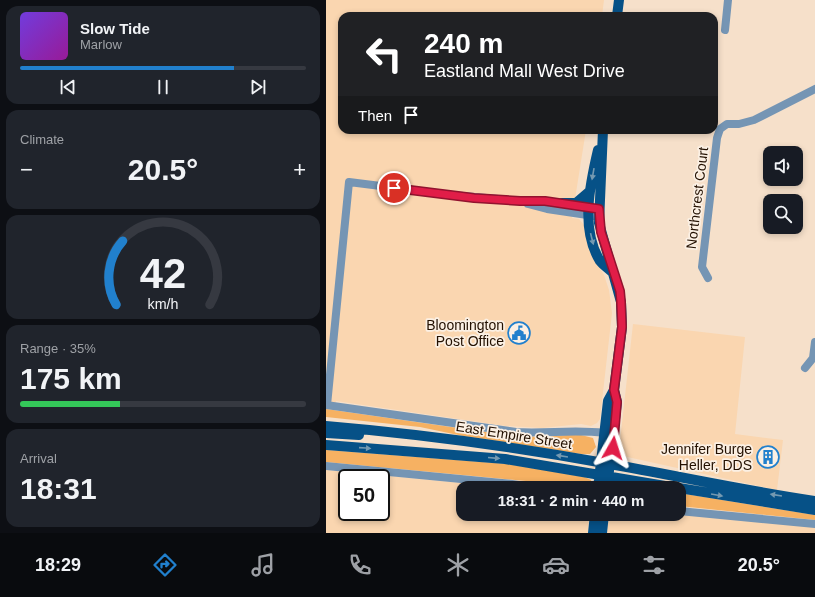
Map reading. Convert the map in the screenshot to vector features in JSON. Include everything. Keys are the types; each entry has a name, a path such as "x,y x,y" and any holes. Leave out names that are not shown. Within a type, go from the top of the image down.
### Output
{"main road":[{"path":"618,12 619,0"},
{"path":"594,212 590,191 602,134"},
{"path":"601,481 604,475 617,402 614,390 622,314 620,291 614,274 600,262 590,232 594,212 603,134"},
{"path":"562,203 576,202 590,191"},
{"path":"606,463 604,433 608,402 614,390"},
{"name":"East Empire Street","path":"326,426 388,431 606,463 768,494 815,501"},
{"path":"326,433 372,436 388,431"},
{"name":"East Empire Street","path":"326,445 505,459 638,481"},
{"path":"604,475 605,481"},
{"name":"East Empire Street","path":"686,489 815,510"},
{"path":"593,533 594,521"},
{"path":"602,533 603,521"}],"street":[{"path":"725,30 728,0"},
{"name":"Northcrest Court","path":"708,278 702,268 717,138 720,129 727,124 739,124 754,120 815,89"},
{"path":"594,212 562,203 452,196 349,182 327,405 516,432 536,433 583,430 604,433"},
{"path":"520,201 547,209 594,212"},
{"path":"805,368 814,358 815,342"},
{"path":"326,466 481,481"},
{"path":"686,511 815,524"}],"shaded area":[{"path":"326,0 604,0 602,12 338,12 338,134 585,134 572,218 579,219 584,225 595,260 604,275 609,290 612,313 600,419 597,423 591,426 581,424 542,428 506,426 336,401 334,414 326,413"},
{"path":"633,324 745,337 735,434 783,440 777,490 623,456 620,441"},
{"path":"326,409 513,436 546,437 577,434 593,438 596,447 590,454 581,454 463,436 420,427 326,417"},
{"path":"326,450 508,464 585,477 591,481 526,481 326,462"},
{"path":"326,470 338,471 338,521 390,521 390,476 456,483 456,521 589,521 588,533 326,533"},
{"path":"686,494 815,515 815,520 686,507"},
{"path":"686,515 815,527 815,533 607,533 609,521 686,521"}],"place":[{"name":"Bloomington Post Office","path":"519,333"},
{"name":"Jennifer Burge Heller, DDS","path":"768,457"}],"route":[{"path":"394,188 474,198 545,201 599,209 599,223 601,232 620,291 621,302 622,327 614,390 617,402 613,448"}]}
